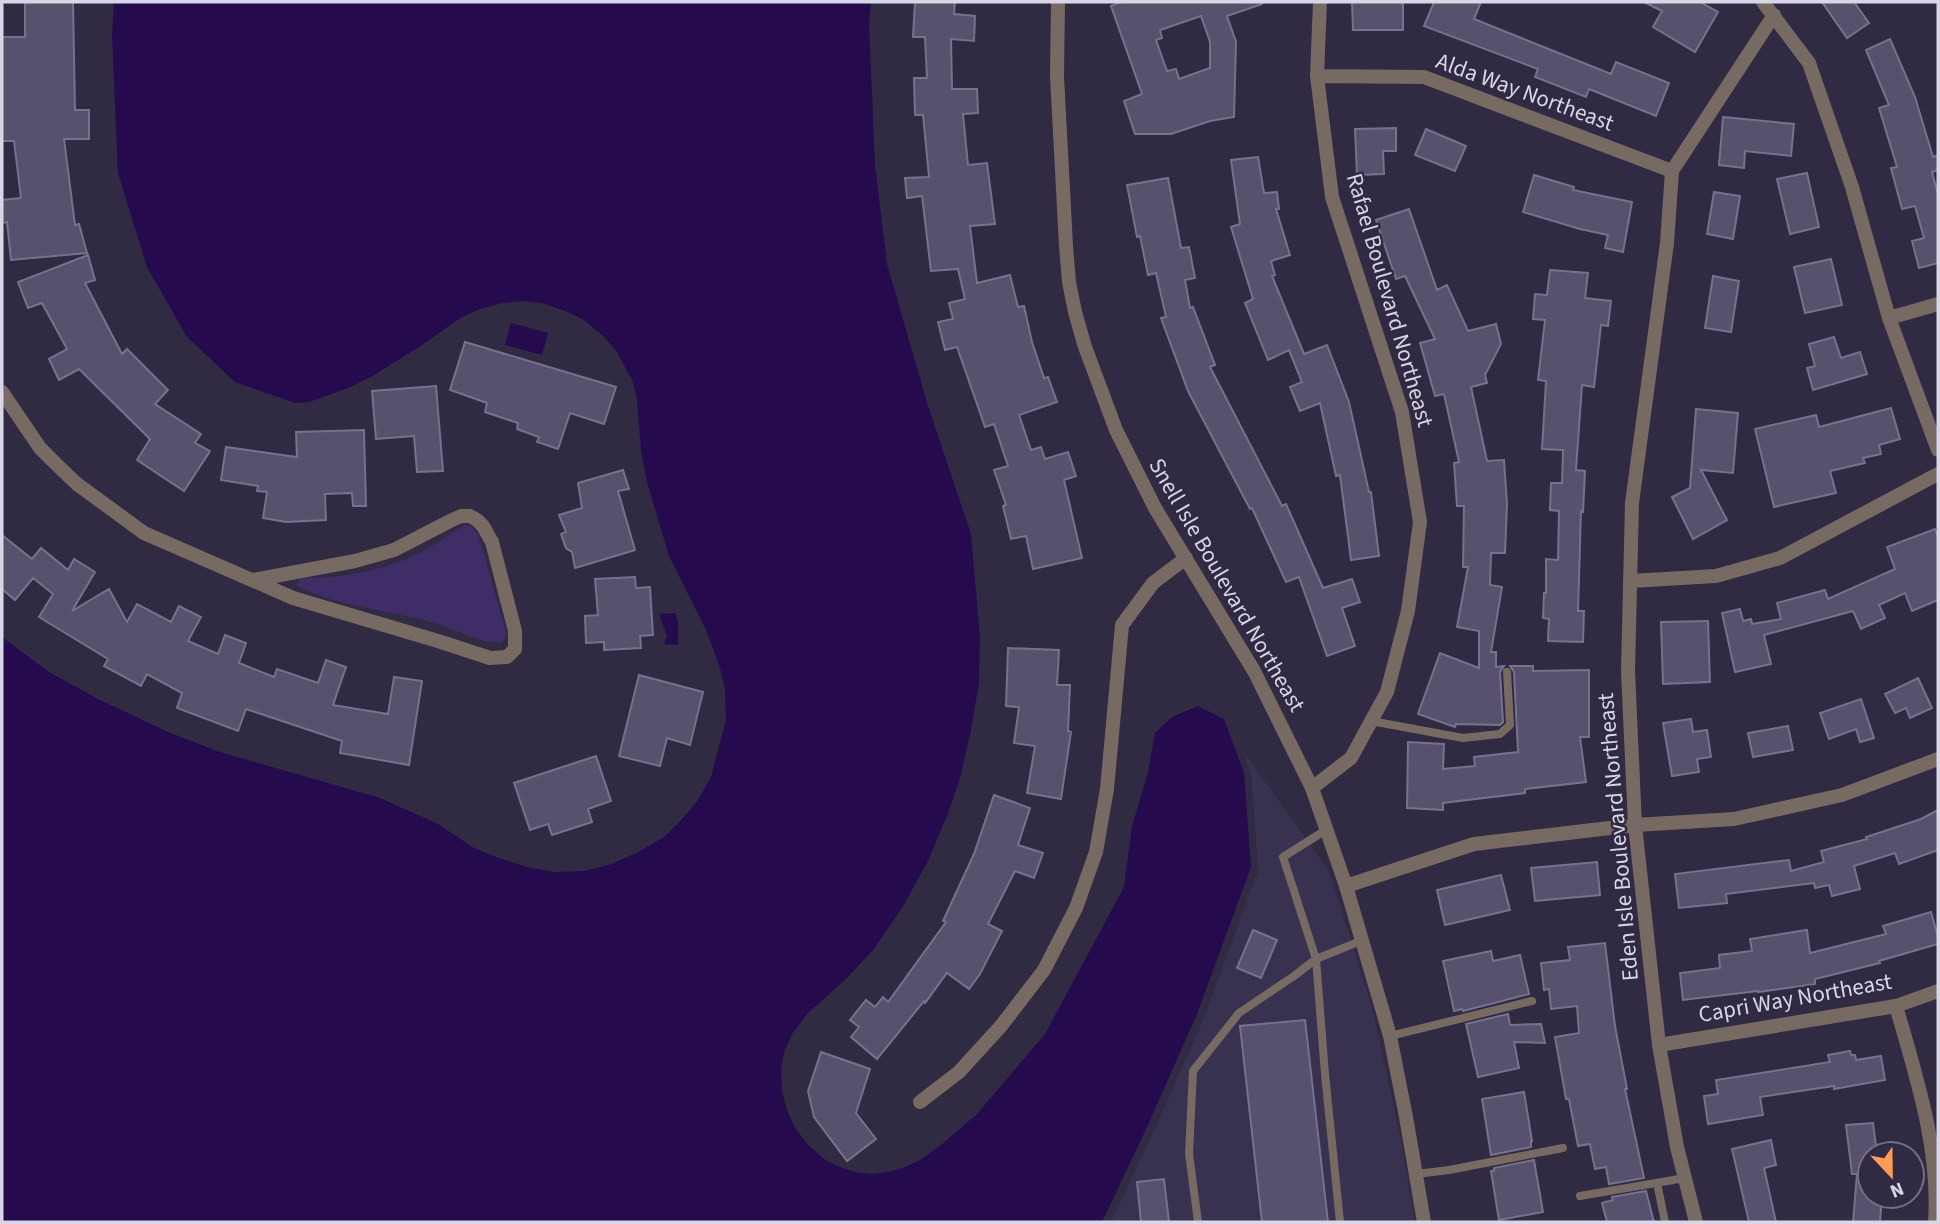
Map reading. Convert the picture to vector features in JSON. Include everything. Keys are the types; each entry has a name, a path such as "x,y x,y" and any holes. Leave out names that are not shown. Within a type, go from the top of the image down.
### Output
{"street":[{"name":"Snell Isle Boulevard Northeast","path":"1058,2 1058,124 1066,246 1069,282 1085,347 1116,430 1155,508 1254,671 1312,788 1363,940 1390,1036 1424,1222"},
{"name":"Rafael Boulevard Northeast","path":"1312,788 1351,758 1387,692 1408,611 1420,522 1402,412 1332,197 1317,76 1320,2"},
{"path":"1763,2 1809,63 1852,187 1889,317 1938,450"},
{"name":"Eden Isle Boulevard Northeast","path":"1696,1222 1677,1147 1659,1045 1635,825 1628,671 1632,503 1667,243 1672,171 1774,15"},
{"name":"Alda Way Northeast","path":"1317,76 1424,77 1672,171"},
{"path":"1889,317 1938,304"},
{"path":"2,392 40,447 57,465 108,508 144,533 293,598 490,658 507,657 515,649 515,631 492,542 483,526 470,516 461,516 394,550 355,561 253,580"},
{"path":"1631,581 1716,576 1780,558 1938,474"},
{"path":"920,1102 959,1072 1001,1026 1044,970 1076,908 1096,852 1107,789 1122,625 1153,583 1186,558"},
{"path":"1346,886 1474,844 1635,825 1734,819 1842,796 1938,759"},
{"name":"Capri Way Northeast","path":"1659,1045 1896,1006 1938,991"},
{"path":"1896,1006 1928,1115 1937,1198 1935,1222"}],"lane":[{"path":"1371,721 1463,738 1500,734 1510,725 1507,672"},
{"path":"1326,830 1283,857 1316,959 1340,1222"},
{"path":"1198,1222 1189,1154 1193,1071 1239,1013 1316,959 1363,940"},
{"path":"1390,1036 1532,1001"},
{"path":"1416,1174 1563,1148"},
{"path":"1580,1196 1685,1178"},
{"path":"1657,1182 1665,1222"}],"shaded area":[{"path":"114,2 871,2 869,24 875,165 887,264 928,406 971,534 980,638 979,683 960,778 927,863 902,908 873,950 808,1013 792,1034 784,1052 782,1091 795,1128 809,1146 827,1161 855,1172 888,1172 920,1160 977,1114 1045,1034 1124,887 1132,826 1148,773 1155,733 1172,717 1198,706 1224,719 1244,773 1251,867 1197,1014 1102,1222 2,1222 2,637 49,672 168,732 220,752 380,798 438,824 474,848 527,867 555,872 584,871 612,864 664,837 698,800 711,777 726,720 725,689 720,668 706,630 669,556 647,482 633,382 617,352 584,320 542,303 522,301 480,309 462,317 371,377 309,402 295,403 235,382 187,337 147,267 118,173 112,36"},
{"path":"511,323 548,333 542,355 505,345"},
{"path":"464,525 472,527 479,537 507,636 501,643 428,621 343,603 296,585 301,578 349,575 398,562 427,549"},
{"path":"675,613 678,622 678,645 664,644 667,636 659,614"},
{"path":"1243,751 1329,871 1372,1007 1400,1134 1415,1222 1111,1222 1204,1018 1258,871 1251,773"}],"building":[{"path":"25,2 73,2 75,110 89,110 89,139 64,139 75,225 79,224 87,253 11,260 7,222 2,223 2,200 21,198 14,141 2,141 2,37 25,37"},
{"path":"915,2 955,2 954,14 975,16 974,41 951,39 952,89 977,89 978,113 963,114 968,165 987,163 995,224 970,226 977,283 1010,275 1018,307 1024,306 1044,378 1048,377 1057,402 1019,415 1031,450 1041,447 1045,459 1068,452 1076,476 1064,480 1082,558 1033,569 1026,536 1011,539 1003,506 1006,505 994,470 1008,466 994,424 985,427 957,347 945,350 938,322 953,319 949,303 965,299 958,269 931,271 922,196 907,198 905,178 929,177 923,115 915,115 914,78 927,78 925,37 913,37"},
{"path":"1121,2 1262,2 1227,16 1236,42 1234,117 1210,121 1171,134 1135,134 1124,101 1142,94 1111,6","holes":["1201,16 1210,42 1210,68 1179,79 1176,69 1167,71 1156,40 1162,38 1160,30"]},
{"path":"1352,2 1403,2 1403,30 1353,30"},
{"path":"1434,2 1481,2 1474,19 1611,74 1616,62 1669,83 1656,116 1589,89 1586,97 1535,77 1538,69 1424,26"},
{"path":"1644,2 1700,2 1718,12 1695,52 1653,27 1662,11"},
{"path":"1822,2 1854,2 1869,23 1847,38"},
{"path":"1890,39 1915,97 1933,157 1938,155 1938,170 1932,172 1938,195 1938,263 1919,268 1912,241 1924,238 1915,206 1902,209 1891,168 1897,167 1879,108 1889,105 1866,50"},
{"path":"1723,117 1794,124 1791,156 1745,151 1744,168 1719,165"},
{"path":"1396,128 1396,151 1383,151 1384,174 1357,175 1355,129"},
{"path":"1426,129 1466,146 1455,171 1415,155"},
{"path":"1258,157 1264,193 1277,192 1279,209 1276,209 1290,255 1271,261 1275,275 1272,276 1304,354 1327,345 1349,402 1371,492 1379,556 1351,560 1340,475 1336,476 1320,403 1300,411 1290,387 1302,382 1289,350 1268,360 1245,303 1253,299 1231,227 1240,224 1231,160"},
{"path":"1807,173 1819,227 1790,234 1777,179"},
{"path":"1534,175 1574,187 1573,190 1632,202 1623,252 1605,248 1608,235 1523,212"},
{"path":"1168,178 1181,248 1189,247 1195,278 1185,280 1190,308 1193,307 1215,365 1210,367 1282,506 1286,504 1323,588 1352,579 1360,602 1342,608 1355,646 1327,656 1299,577 1286,582 1252,508 1250,509 1188,391 1161,318 1166,317 1156,273 1148,275 1127,185"},
{"path":"1714,192 1740,196 1733,239 1707,234"},
{"path":"1409,209 1437,290 1447,285 1468,331 1496,324 1501,344 1485,375 1487,383 1471,387 1487,461 1504,460 1507,504 1505,553 1491,553 1490,585 1502,587 1491,652 1496,652 1496,667 1504,666 1500,672 1503,722 1500,725 1456,724 1455,727 1418,714 1440,653 1479,668 1479,631 1457,627 1468,567 1463,567 1464,506 1457,506 1454,463 1459,462 1444,394 1435,396 1420,343 1435,339 1405,276 1396,279 1376,220"},
{"path":"88,255 95,280 85,283 122,354 127,349 168,390 155,404 201,434 195,443 210,451 184,491 137,460 150,439 79,369 59,380 49,359 67,349 42,303 28,308 18,282"},
{"path":"1831,259 1842,305 1805,313 1794,267"},
{"path":"1550,270 1588,273 1585,298 1611,301 1608,326 1601,325 1594,387 1582,385 1576,470 1585,471 1578,611 1584,611 1583,642 1548,641 1549,619 1543,618 1546,559 1558,560 1559,511 1550,510 1551,483 1562,483 1563,450 1542,449 1546,381 1538,380 1545,320 1533,319 1535,294 1547,295"},
{"path":"1713,276 1739,281 1731,332 1705,328"},
{"path":"1834,337 1841,358 1860,352 1867,374 1813,390 1807,368 1815,366 1809,344"},
{"path":"465,342 616,387 604,424 570,413 558,449 537,442 539,437 517,429 518,423 485,412 487,403 450,390"},
{"path":"436,386 443,471 417,472 414,436 376,439 372,391"},
{"path":"1891,408 1900,439 1879,445 1881,454 1863,458 1865,463 1830,471 1836,493 1774,507 1755,429 1816,415 1819,427"},
{"path":"1696,409 1738,413 1733,473 1701,470 1727,520 1693,539 1672,497 1690,488"},
{"path":"364,430 366,506 353,506 352,493 325,494 326,520 286,522 263,518 267,492 257,491 258,486 221,480 226,447 297,457 296,432"},
{"path":"623,470 629,489 618,491 635,550 575,568 572,552 566,548 561,534 566,532 559,515 582,508 578,483"},
{"path":"1935,529 1938,537 1938,600 1912,611 1905,593 1879,605 1885,618 1861,629 1853,611 1764,635 1771,664 1735,672 1722,613 1740,609 1743,621 1751,619 1752,624 1781,619 1777,603 1825,590 1828,599 1895,569 1887,547"},
{"path":"2,535 32,559 41,548 68,570 74,559 95,572 72,611 109,589 127,622 137,604 171,622 179,606 201,617 188,641 218,654 225,635 246,643 239,663 274,677 277,669 318,683 326,660 346,667 333,705 388,714 394,677 422,681 409,765 340,753 342,741 246,709 238,731 177,708 182,693 147,674 141,686 104,666 108,659 39,617 53,594 33,578 15,600 2,589"},
{"path":"635,577 636,588 650,587 653,635 640,636 641,648 604,650 604,642 586,643 585,616 598,615 595,579"},
{"path":"1708,621 1710,682 1663,684 1661,622"},
{"path":"1008,648 1059,650 1057,685 1070,685 1068,731 1071,732 1061,799 1027,793 1035,746 1014,743 1019,707 1006,706"},
{"path":"1510,666 1533,666 1533,671 1589,670 1589,737 1580,737 1586,782 1443,803 1443,810 1407,808 1408,742 1444,744 1443,769 1475,766 1474,757 1518,752 1514,672"},
{"path":"639,675 703,692 690,745 667,738 660,766 619,756"},
{"path":"1918,678 1932,708 1910,718 1906,708 1895,713 1885,694"},
{"path":"1861,699 1874,738 1860,742 1856,729 1829,739 1820,713"},
{"path":"1691,719 1693,732 1707,730 1711,757 1697,759 1699,772 1672,776 1663,723"},
{"path":"1788,726 1793,750 1753,757 1748,733"},
{"path":"596,756 611,801 588,809 592,822 552,835 548,824 530,830 514,783"},
{"path":"994,795 1030,808 1018,845 1043,853 1034,878 1015,871 988,924 1002,931 980,974 969,989 947,973 877,1059 851,1037 859,1027 850,1020 866,1000 875,1007 883,997 888,1002 946,922 943,921 974,854"},
{"path":"1938,810 1938,850 1899,864 1895,853 1854,866 1860,889 1832,896 1829,885 1815,888 1814,883 1726,894 1727,903 1679,908 1675,874 1789,860 1791,871 1824,862 1821,851 1867,839 1866,837 1921,819"},
{"path":"1597,862 1600,895 1535,901 1531,868"},
{"path":"1501,875 1510,910 1445,925 1437,890"},
{"path":"1931,912 1938,944 1879,961 1880,963 1815,979 1815,984 1683,1000 1680,973 1720,968 1719,955 1752,951 1750,939 1807,930 1810,953 1886,934 1883,926"},
{"path":"1253,930 1277,940 1261,978 1237,968"},
{"path":"1605,943 1625,1089 1644,1178 1609,1184 1606,1167 1595,1169 1590,1144 1578,1146 1569,1099 1566,1099 1555,1037 1579,1033 1577,1006 1551,1009 1549,989 1544,990 1541,963 1570,960 1568,947"},
{"path":"1491,951 1493,961 1520,955 1529,994 1454,1011 1443,961"},
{"path":"1508,1014 1510,1025 1541,1024 1545,1043 1514,1042 1519,1068 1478,1077 1466,1024"},
{"path":"1305,1020 1328,1222 1262,1222 1240,1026"},
{"path":"1850,1051 1856,1060 1881,1056 1885,1080 1760,1097 1763,1115 1708,1124 1704,1096 1718,1094 1716,1080 1830,1062 1828,1055"},
{"path":"821,1052 870,1069 856,1113 876,1139 847,1161 814,1117 808,1091"},
{"path":"1524,1092 1531,1147 1491,1155 1482,1099"},
{"path":"1873,1123 1875,1140 1856,1140 1856,1174 1852,1174 1846,1125"},
{"path":"1771,1140 1776,1165 1764,1168 1776,1222 1749,1222 1732,1149"},
{"path":"1534,1160 1543,1212 1499,1220 1491,1171 1494,1171 1494,1168"},
{"path":"1164,1179 1169,1222 1141,1222 1137,1182"},
{"path":"1856,1186 1856,1210 1881,1210 1880,1222 1853,1222"},
{"path":"1646,1191 1654,1222 1607,1222 1602,1203 1613,1200 1612,1197"}]}
